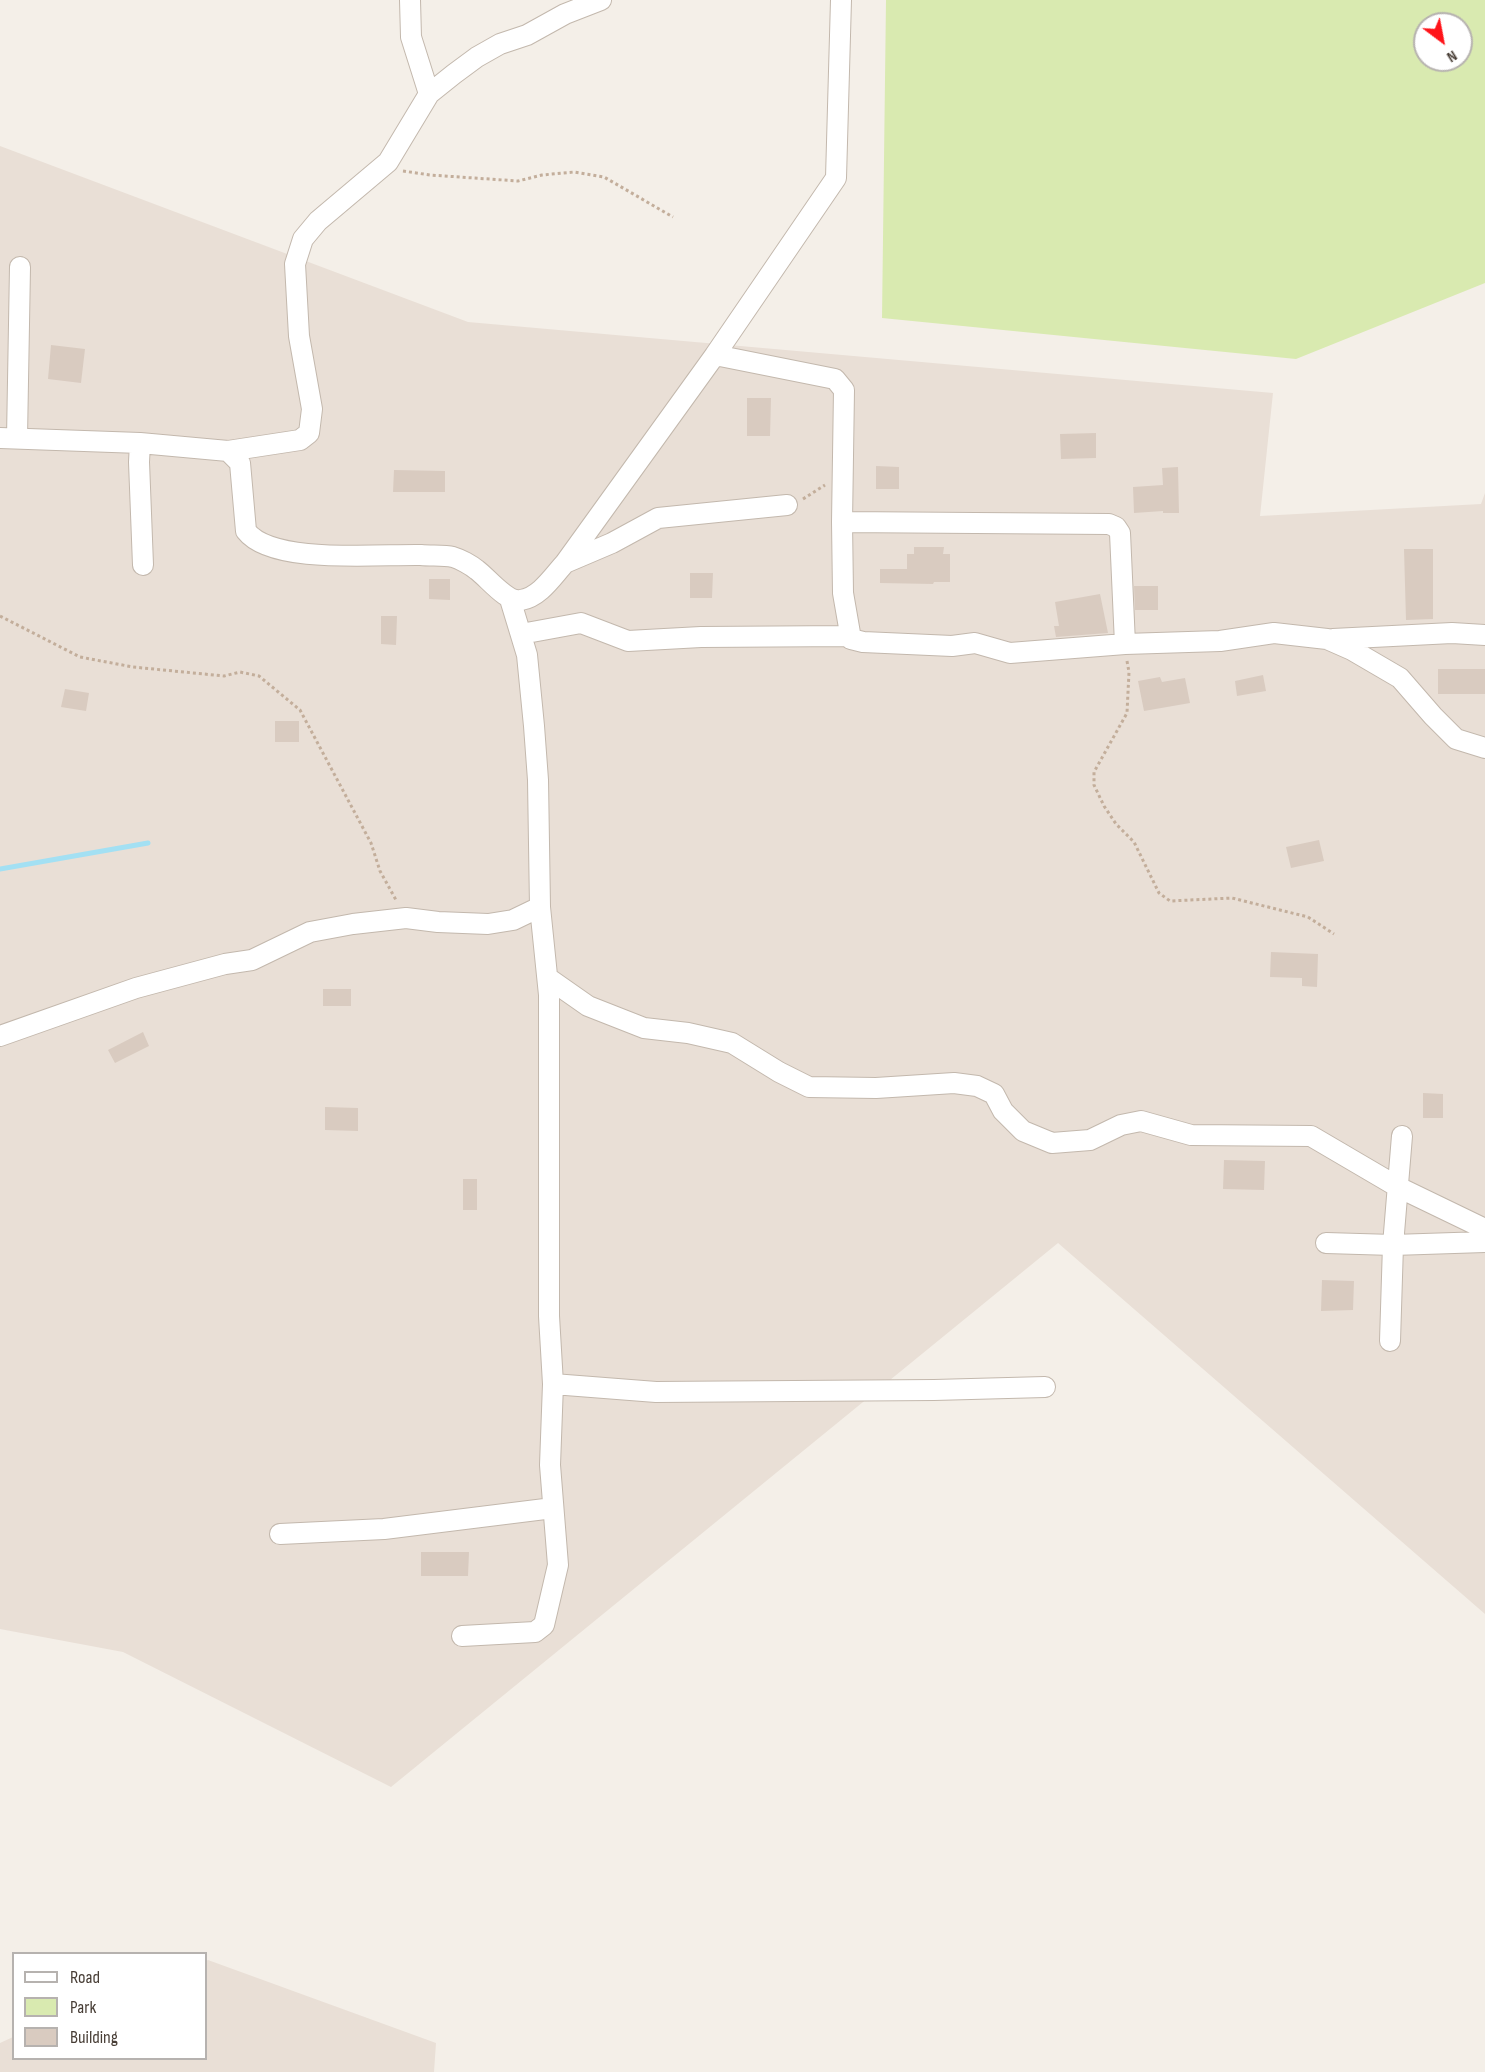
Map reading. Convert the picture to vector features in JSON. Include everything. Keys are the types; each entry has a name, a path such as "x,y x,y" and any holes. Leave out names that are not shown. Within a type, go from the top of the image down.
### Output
{"street":[{"path":"410,0 411,37 429,94"},
{"path":"20,267 8,438 140,443 228,451 300,440 309,433 312,409 299,336 295,264 303,239 318,221 388,162 429,94 477,57 500,44 527,35 565,14 601,0"},
{"path":"228,451 240,463 246,531 251,538 263,545 301,554 453,557 477,569 510,598 519,601 531,597 565,562 715,355 836,178 841,0"},
{"path":"715,355 835,379 844,390 843,593 851,639 863,642 952,646 975,643 1010,653 1125,644 1220,641 1274,633 1327,639 1452,633 1485,635"},
{"path":"140,443 143,565"},
{"path":"565,562 612,543 658,518 786,506"},
{"path":"842,522 1109,524 1116,527 1120,533 1125,644"},
{"path":"462,1636 535,1632 544,1625 558,1565 550,1465 553,1384 549,1316 548,978 540,908 538,780 526,655 510,598"},
{"path":"521,634 581,623 628,641 700,637 850,636"},
{"path":"1327,639 1352,650 1400,678 1456,740 1485,748"},
{"path":"0,1036 136,988 225,964 252,960 310,932 406,918 488,924 513,920 540,908"},
{"path":"548,978 588,1006 644,1028 688,1033 732,1043 779,1072 809,1087 876,1088 954,1083 977,1086 994,1094 1002,1111 1023,1131 1052,1143 1090,1140 1121,1125 1140,1121 1191,1135 1311,1136 1398,1187 1485,1229"},
{"path":"1390,1341 1393,1245 1402,1137"},
{"path":"1326,1243 1393,1245 1485,1242"},
{"path":"553,1384 656,1392 1045,1387"},
{"path":"280,1534 384,1529 553,1508"}],"path":[{"path":"383,167 430,176 518,181 542,175 574,172 604,177 673,217"},
{"path":"786,506 809,496 844,472"},
{"path":"0,616 80,657 133,667 225,676 240,672 259,676 300,710 371,843 380,871 406,918"},
{"path":"1125,644 1129,672 1127,713 1094,772 1094,785 1116,824 1134,842 1159,893 1170,901 1232,898 1308,917 1334,934"}],"shaded area":[{"path":"0,146 468,322 1273,393 1260,516 1481,504 1485,493 1485,1614 1058,1243 391,1787 123,1652 0,1629"},
{"path":"207,1960 436,2043 434,2072 0,2072 0,2043 12,2037 12,2060 207,2060"}],"green space":[{"path":"886,0 1485,0 1485,283 1296,359 882,318"}],"building":[{"path":"51,345 85,349 81,383 48,379"},
{"path":"747,398 771,398 770,436 747,436"},
{"path":"1096,433 1096,458 1061,459 1060,434"},
{"path":"876,466 899,467 899,489 876,489"},
{"path":"1178,467 1179,513 1163,513 1163,511 1134,513 1133,487 1163,485 1162,468"},
{"path":"394,470 445,471 445,492 393,492"},
{"path":"914,547 944,547 943,554 950,554 950,582 880,583 880,569 907,569 907,554 914,554"},
{"path":"1404,549 1433,549 1433,619 1406,620"},
{"path":"690,573 713,573 712,598 690,598"},
{"path":"429,579 450,579 450,600 429,599"},
{"path":"1134,586 1158,586 1158,610 1135,610"},
{"path":"1100,594 1108,633 1056,637 1054,626 1059,626 1055,602"},
{"path":"381,616 397,616 396,645 381,644"},
{"path":"1438,669 1485,669 1485,694 1438,694"},
{"path":"1263,675 1266,691 1237,696 1235,681"},
{"path":"1160,677 1162,682 1185,678 1190,703 1144,711 1138,681"},
{"path":"65,689 89,693 86,711 61,707"},
{"path":"275,721 299,721 299,742 275,742"},
{"path":"1319,840 1324,861 1291,868 1286,847"},
{"path":"1271,952 1318,954 1317,987 1302,986 1302,978 1270,977"},
{"path":"323,989 351,989 351,1006 323,1006"},
{"path":"143,1032 149,1046 115,1063 108,1050"},
{"path":"1423,1093 1443,1094 1443,1118 1423,1118"},
{"path":"325,1107 358,1108 358,1131 325,1130"},
{"path":"1224,1160 1265,1161 1264,1190 1223,1189"},
{"path":"463,1179 477,1179 477,1210 463,1210"},
{"path":"1322,1280 1354,1281 1353,1310 1321,1311"},
{"path":"421,1552 469,1552 468,1576 421,1576"}],"waterway":[{"path":"0,869 148,843"}]}
